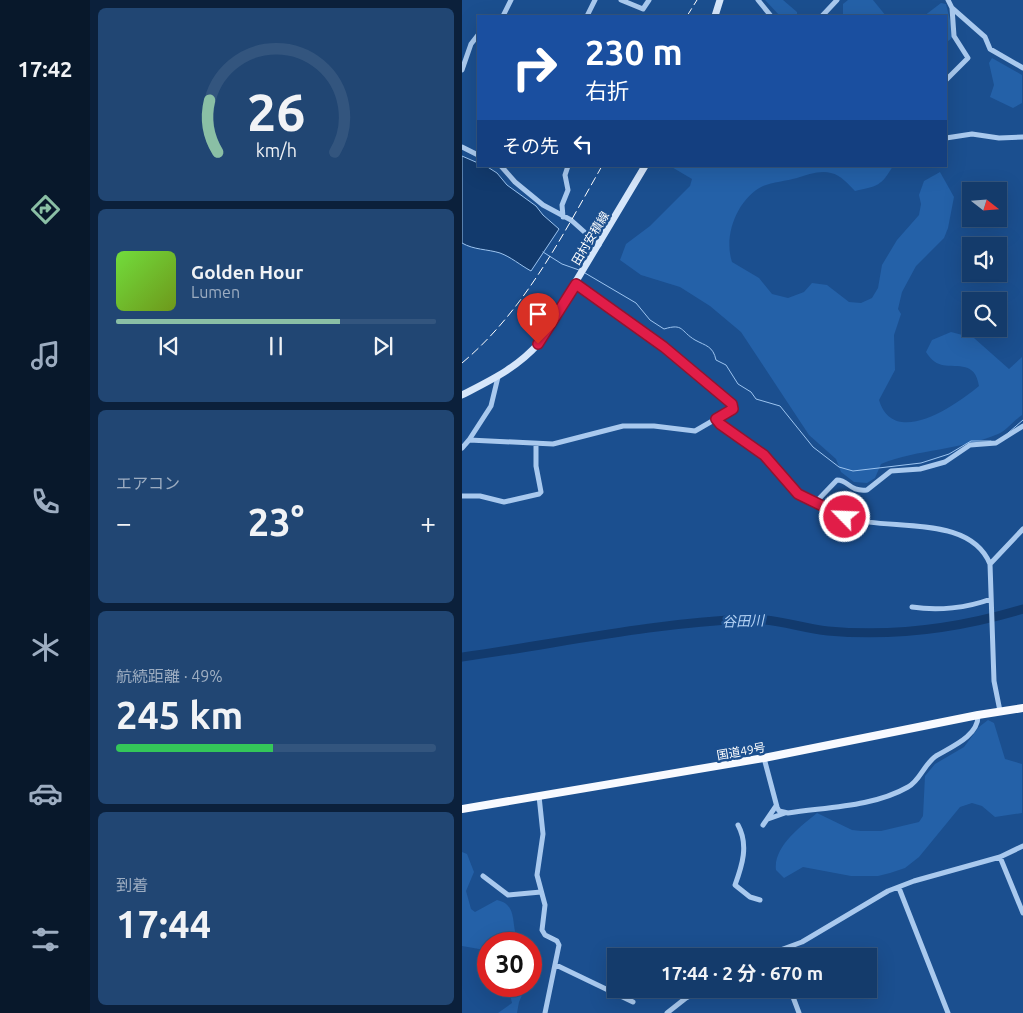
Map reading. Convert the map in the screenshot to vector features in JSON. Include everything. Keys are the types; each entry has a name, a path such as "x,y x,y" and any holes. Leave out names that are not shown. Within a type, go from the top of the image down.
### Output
{"highway":[{"name":"国道49号","path":"462,809 764,758 1022,708"}],"main road":[{"path":"715,15 720,0"},
{"name":"田村安積線","path":"462,395 498,377 520,362 538,344 576,284 644,167"}],"street":[{"path":"506,15 512,0"},
{"path":"588,15 595,0"},
{"path":"621,0 643,9"},
{"path":"640,15 649,0"},
{"path":"758,0 770,15"},
{"path":"823,15 837,0"},
{"path":"948,0 952,8 985,37 992,51 1022,68"},
{"path":"947,79 968,58 954,36 952,8"},
{"path":"462,70 471,44 477,36"},
{"path":"947,138 972,134 999,138 1022,137"},
{"path":"462,147 477,154"},
{"path":"503,167 517,184 543,204 571,220 599,245"},
{"path":"563,217 562,205 568,190 565,175 568,167"},
{"path":"469,440 561,444 610,428 623,426 649,426 695,431 733,409 732,404 664,347 576,284"},
{"path":"462,448 491,406 498,377"},
{"path":"716,419 726,430 764,455 793,489 815,503 858,520 948,530 973,541 983,552 990,564 994,681 1000,711"},
{"path":"815,503 837,480 843,481 853,489 867,490 891,471 920,469 945,462 970,445 996,443 1022,426"},
{"path":"462,496 480,496 504,502 539,494 541,492 536,466 536,444"},
{"path":"990,564 1022,529"},
{"path":"912,607 925,609 953,607 991,600"},
{"path":"768,819 786,813 867,802 907,788 933,758 970,733 978,720 978,715"},
{"path":"764,758 776,806 779,811 786,813"},
{"path":"539,796 543,834 537,875 545,906 542,932 559,944 545,1013"},
{"path":"763,826 776,806"},
{"path":"738,825 744,839 743,863 734,885 750,897 760,900"},
{"path":"789,948 888,891 1000,857 1022,846"},
{"path":"1000,857 1022,914"},
{"path":"484,876 509,895 541,892"},
{"path":"899,888 948,1013"},
{"path":"556,965 633,1002"},
{"path":"667,1013 686,998"},
{"path":"793,998 799,1013"}],"shaded area":[{"path":"765,0 783,0 797,12 797,15 779,15"},
{"path":"848,0 873,0 885,15 843,15 843,4"},
{"path":"941,3 946,4 954,36 947,42 947,15 925,15"},
{"path":"992,58 1022,75 1022,103 1013,108 990,97 994,85 989,63"},
{"path":"462,156 477,163 477,167 488,167 497,173 507,185 536,206 559,229 531,271 500,253 471,247 462,243"},
{"path":"672,167 892,167 878,184 855,191 841,178 827,172 814,173 763,186 746,199 731,229 730,251 732,262 759,278 772,294 788,298 804,292 812,283 827,285 849,302 861,303 872,298 878,288 882,265 897,240 919,215 921,204 919,195 924,181 940,172 954,197 948,228 944,238 916,266 902,292 898,309 901,314 894,335 895,370 879,400 887,414 898,421 911,422 941,412 979,386 977,378 970,369 939,364 932,360 926,352 932,340 951,332 962,335 962,337 974,338 1009,369 1022,357 1022,415 998,434 969,443 895,459 881,464 875,478 867,483 854,482 841,472 836,459 809,435 741,332 710,306 680,287 641,275 620,260 626,244 650,226 690,186 692,179"},
{"path":"988,720 994,723 1005,759 1022,764 1022,813 995,817 982,806 972,803 960,807 919,857 905,868 878,876 851,876 803,867 784,878 776,870 776,861 783,845 817,813 852,830 861,831 881,831 919,822 923,816 925,776 935,764 964,747 979,727"},
{"path":"462,852 467,854 474,872 466,891 471,909 475,912 497,900 504,903 511,912 515,932 477,932 477,949 462,946"},
{"path":"511,997 521,997 517,1013 498,1013 512,1003"}],"waterway":[{"path":"543,252 562,264 579,270"},
{"path":"585,273 636,303 650,320 664,329 679,327 690,337 709,347 716,360 726,365 738,384 751,392 756,399 780,406 813,447 839,467 853,471 921,463 949,454 971,441 991,441"},
{"path":"1008,433 1023,420"},
{"name":"谷田川","path":"462,657 639,629 711,621 757,619 828,631 877,633 951,626 1023,609"}],"railway":[{"path":"688,15 697,0"},
{"path":"462,363 505,320 541,271 601,167"}],"route":[{"path":"538,344 576,284 664,347 732,404 734,406 733,409 716,419 726,430 764,455 798,494 845,517"}]}
